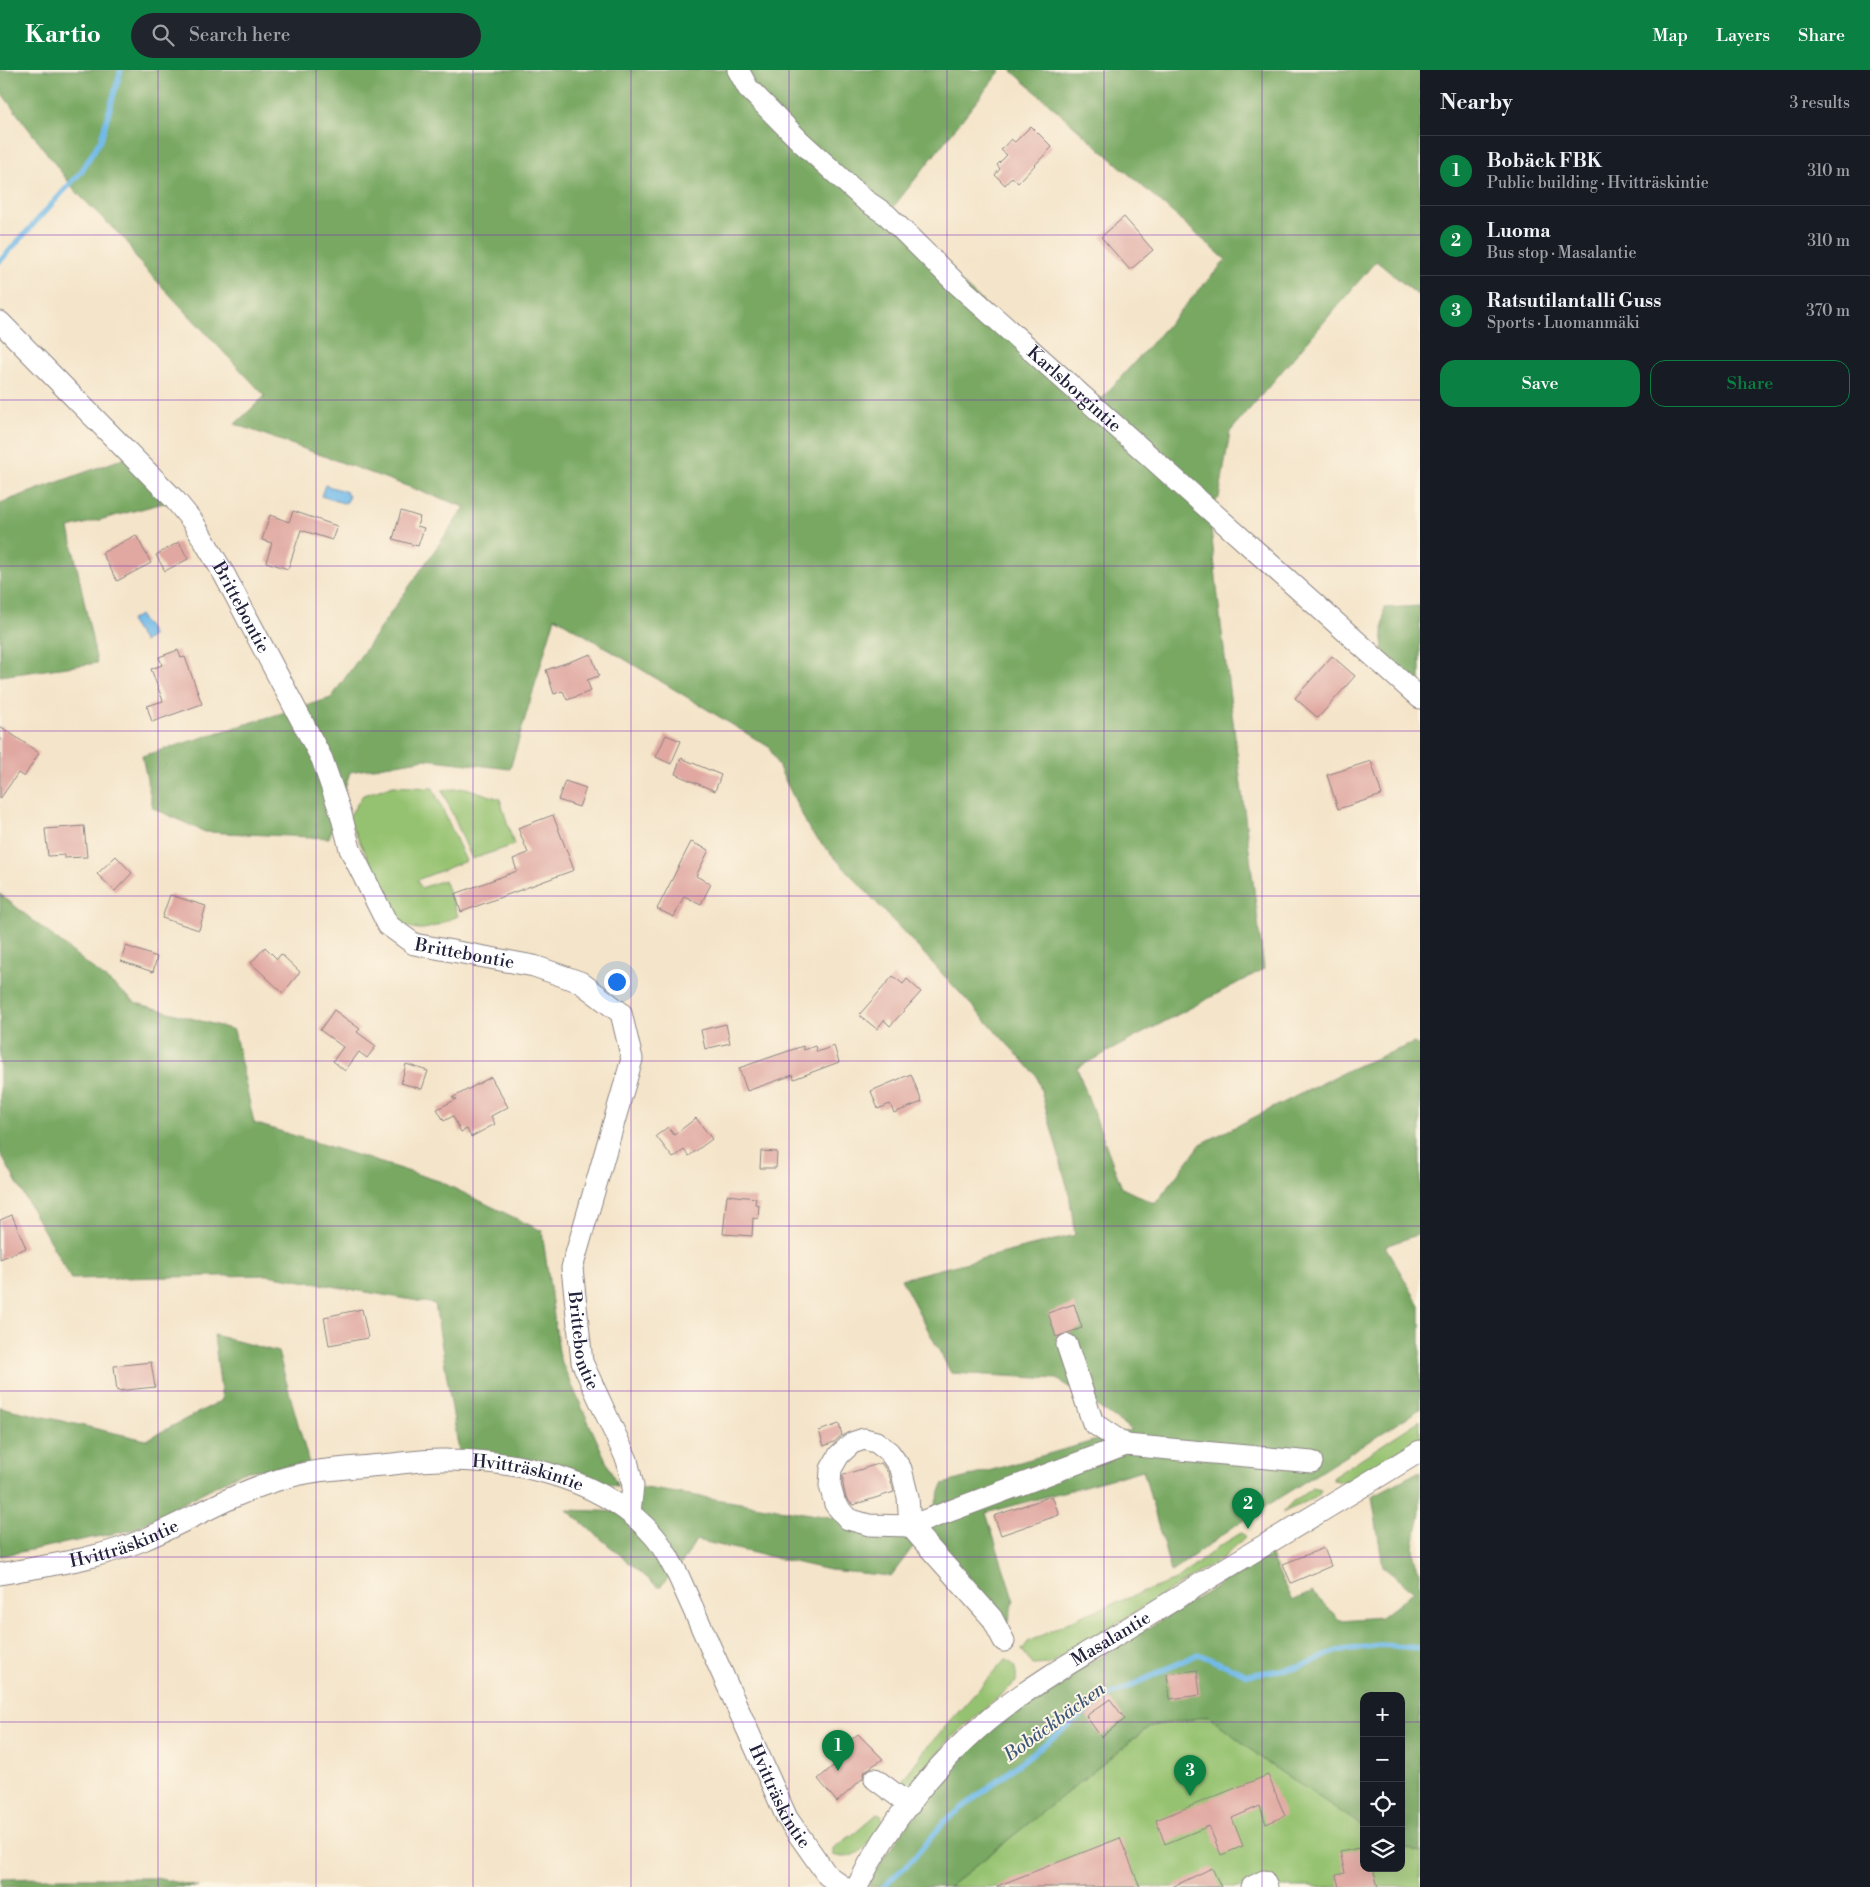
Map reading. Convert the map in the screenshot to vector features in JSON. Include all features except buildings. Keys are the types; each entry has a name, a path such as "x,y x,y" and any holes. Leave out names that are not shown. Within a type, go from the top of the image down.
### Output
{"street":[{"name":"Karlsborgintie","path":"738,70 748,88 801,142 865,200 887,214 956,283 1420,698"},
{"name":"Brittebontie","path":"0,322 175,500 193,522 224,574 322,759 341,814 350,850 388,925 414,944 534,966 580,982 621,1012 632,1059 572,1268 582,1362 627,1460 633,1486 630,1512"},
{"path":"1068,1345 1093,1423 1126,1445"},
{"path":"1004,1641 992,1618 910,1526 908,1497 901,1469 889,1452 876,1442 864,1439 852,1443 839,1455 831,1470 830,1486 835,1504 848,1519 862,1523 910,1526 1126,1445 1312,1462"},
{"name":"Masalantie","path":"857,1887 888,1835 938,1768 991,1718 1017,1698 1253,1550 1420,1451"},
{"name":"Hvitträskintie","path":"0,1574 97,1555 143,1540 248,1491 279,1479 322,1470 446,1460 493,1462 534,1469 573,1481 630,1512 656,1537 678,1574 787,1818 827,1875 843,1887"},
{"path":"875,1779 910,1805"},
{"path":"1252,1887 1264,1881 1267,1887"}],"green space":[{"path":"0,70 1001,70 887,215 1096,405 1226,260 1011,70 1420,70 1420,297 1376,261 1230,432 1219,498 1209,508 1220,617 1264,969 1077,1068 1122,1188 1155,1204 1201,1144 1352,1068 1414,1043 1420,1047 1420,1234 1385,1246 1420,1306 1420,1409 1233,1527 1171,1572 1143,1470 986,1513 1014,1601 1006,1627 924,1532 943,1484 1132,1430 1057,1379 951,1373 901,1279 1075,1235 1069,1193 1037,1076 810,831 769,747 555,617 510,769 425,759 350,772 329,838 205,832 153,808 142,756 331,698 465,507 235,424 265,396 138,261 127,242 77,193 0,91"},
{"path":"130,456 175,500 69,528 97,663 0,676 0,503"},
{"path":"1420,606 1420,686 1382,658 1384,608"},
{"path":"393,786 433,788 466,861 417,880 421,888 444,880 458,916 428,928 414,928 398,920 348,818 363,795"},
{"path":"466,788 500,799 514,845 472,859 442,790"},
{"path":"0,894 136,1003 234,1030 254,1123 439,1181 542,1231 560,1359 618,1487 562,1468 459,1452 435,1304 268,1275 71,1279 0,1153"},
{"path":"214,1335 278,1352 309,1463 242,1472 132,1530 0,1556 0,1407 146,1440 222,1400"},
{"path":"1420,1420 1420,1438 1345,1483 1333,1480 1333,1477"},
{"path":"1420,1471 1420,1511 1413,1547 1420,1572 1420,1853 1405,1846 1405,1692 1360,1692 1360,1824 1269,1764 1209,1716 1150,1726 949,1887 868,1887 877,1868 924,1801 992,1727 1072,1674 1270,1554 1292,1601 1312,1592 1340,1620 1381,1617 1414,1591 1383,1567 1372,1496"},
{"path":"633,1486 924,1532 891,1576 829,1570 696,1540 683,1562 659,1588 567,1510 630,1512"},
{"path":"1313,1488 1321,1490 1318,1496 1282,1513 1292,1502"},
{"path":"1241,1533 1246,1536 1223,1558 1050,1664 1033,1665 1022,1650 1028,1642 1081,1616 1178,1579 1218,1547"},
{"path":"1005,1660 1014,1665 1016,1682 950,1739 911,1785 904,1786 901,1782 928,1746"},
{"path":"1209,1716 1269,1764 1360,1824 1360,1872 1405,1872 1405,1846 1420,1853 1420,1887 949,1887 1150,1726"},
{"path":"877,1814 881,1815 883,1823 863,1849 857,1854 850,1856 833,1855 833,1848 855,1833"},
{"path":"156,1878 198,1887 0,1887 0,1879"}],"water":[{"path":"325,485 347,492 346,495 349,495 347,502 343,503 321,496"},
{"path":"139,615 153,635 144,642 130,621"}],"waterway":[{"path":"0,261 81,172 101,139 121,70"},
{"name":"Bobäckbäcken","path":"883,1887 913,1859 944,1822 1073,1722 1107,1697 1198,1654 1248,1675 1299,1667 1337,1651 1380,1645 1420,1648"}],"place":[{"name":"Luoma","path":"1248,1529"},
{"name":"Bobäck FBK","path":"838,1771"},
{"name":"Ratsutilantalli Guss","path":"1190,1796"}]}
